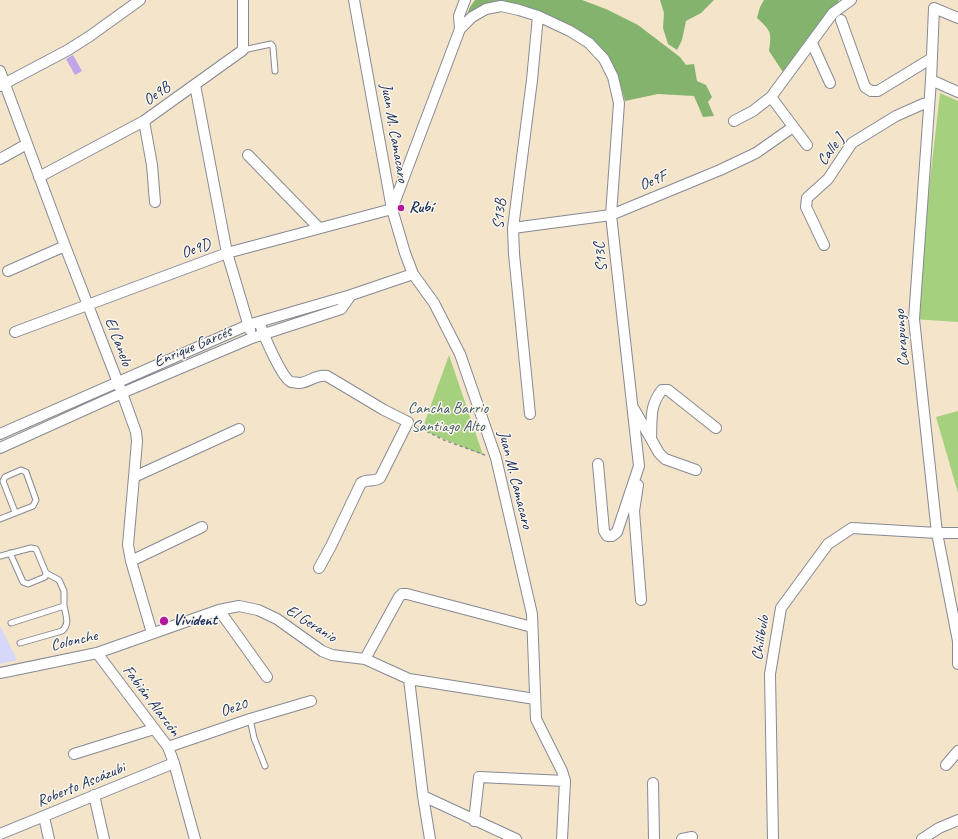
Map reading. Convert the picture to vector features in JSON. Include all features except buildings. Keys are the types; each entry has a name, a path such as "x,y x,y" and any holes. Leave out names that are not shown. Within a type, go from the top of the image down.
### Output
{"street":[{"path":"2,84 68,50 140,0"},
{"path":"243,0 243,50"},
{"name":"Juan M. Camacaro","path":"354,0 392,209 405,253 413,274 434,303 460,354 496,458 532,614 536,719 562,771 565,781 562,839"},
{"path":"392,209 460,29 459,16 465,0"},
{"path":"734,121 753,111 771,97 833,13 851,0"},
{"name":"S13C","path":"460,29 472,17 486,10 501,6 519,10 538,16 570,31 589,43 604,59 613,77 619,103 611,215 639,466 617,532 612,536 607,536 604,531 598,464"},
{"name":"Carapungo","path":"958,18 934,8 931,80 914,319 937,533 958,641 958,664"},
{"name":"S13B","path":"530,414 514,254 513,228 532,80 538,16"},
{"path":"841,20 865,87 871,91 878,90 932,58"},
{"path":"812,43 830,83"},
{"name":"Oe9B","path":"39,177 144,121 243,50"},
{"name":"El Canelo","path":"0,71 2,84 27,144 136,432 137,441 128,545 131,561 152,633"},
{"path":"931,80 958,92"},
{"path":"195,85 227,253 252,338"},
{"path":"771,97 807,145"},
{"name":"Calle J","path":"824,245 806,207 807,198 828,179 852,143 896,116 929,102"},
{"path":"144,121 152,165 155,202"},
{"name":"Oe9F","path":"513,228 611,215 727,167 756,153 793,127"},
{"path":"0,159 27,144"},
{"path":"248,155 319,228"},
{"name":"Oe9D","path":"15,332 227,253 392,209"},
{"path":"8,271 65,246"},
{"name":"Enrique Garcés","path":"0,434 248,325 351,295 413,274"},
{"name":"Enrique Garcés","path":"0,448 122,393 252,338 341,309 351,295"},
{"path":"258,322 283,374 290,382 301,383 322,375 327,376 384,410 408,422 380,478 374,481 367,480 361,483 319,568"},
{"path":"651,439 652,408 655,398 662,390 668,390 716,428"},
{"path":"632,405 659,453 665,459 696,470"},
{"path":"134,477 238,429"},
{"path":"639,466 634,511 641,600"},
{"path":"131,561 202,527"},
{"name":"Chilibulo","path":"773,839 770,674 781,608 828,544 852,528 958,533"},
{"path":"365,659 402,594 407,594 532,627"},
{"name":"El Geranio","path":"152,633 219,610 239,606 258,610 277,619 332,655 365,659 409,678 535,699"},
{"path":"219,610 267,677"},
{"name":"Colonche","path":"0,673 97,652 152,633"},
{"name":"Fabián Alarcón","path":"97,652 168,747 174,763 195,839"},
{"path":"409,678 423,796 430,839"},
{"name":"Oe20","path":"168,747 250,718 311,701"},
{"path":"74,754 154,729"},
{"path":"946,765 958,751"},
{"name":"Roberto Ascázubi","path":"0,834 174,763"},
{"path":"474,821 479,777 565,781"},
{"path":"654,783 654,839"},
{"path":"94,795 104,839"},
{"path":"423,796 474,821 516,839"},
{"path":"44,817 49,839"},
{"path":"922,839 939,828 958,820"},
{"path":"682,839 692,837"}],"lane":[{"path":"243,50 271,44 273,47 275,71"},
{"path":"0,519 34,506 36,500 26,472 21,470 4,477 3,481 15,512"},
{"path":"0,556 31,548 36,550 46,573 59,580 64,591 64,606 68,624 62,631 20,643"},
{"path":"10,553 25,584 45,577 46,573"},
{"path":"11,623 64,606"},
{"path":"250,718 254,738 265,766"}],"path":[{"path":"408,422 444,440 496,458"}],"shaded area":[{"path":"0,626 17,660 0,664"}],"green space":[{"path":"475,0 582,0 606,9 638,25 680,57 686,65 694,64 697,81 706,85 712,97 708,102 714,116 703,117 694,96 658,94 625,101 618,75 608,57 520,5 466,17"},
{"path":"660,0 714,0 701,13 686,21 682,40 677,50 668,44 663,28 664,13"},
{"path":"764,0 839,0 837,6 785,75 769,51 770,36 768,29 757,18"},
{"path":"940,93 958,101 958,322 914,319"},
{"name":"Cancha Barrio Santiago Alto","path":"449,355 483,455 422,430"},
{"path":"958,411 958,493 936,417"}],"place":[{"name":"Rubí","path":"401,208"},
{"name":"Vivident","path":"164,621"}]}
